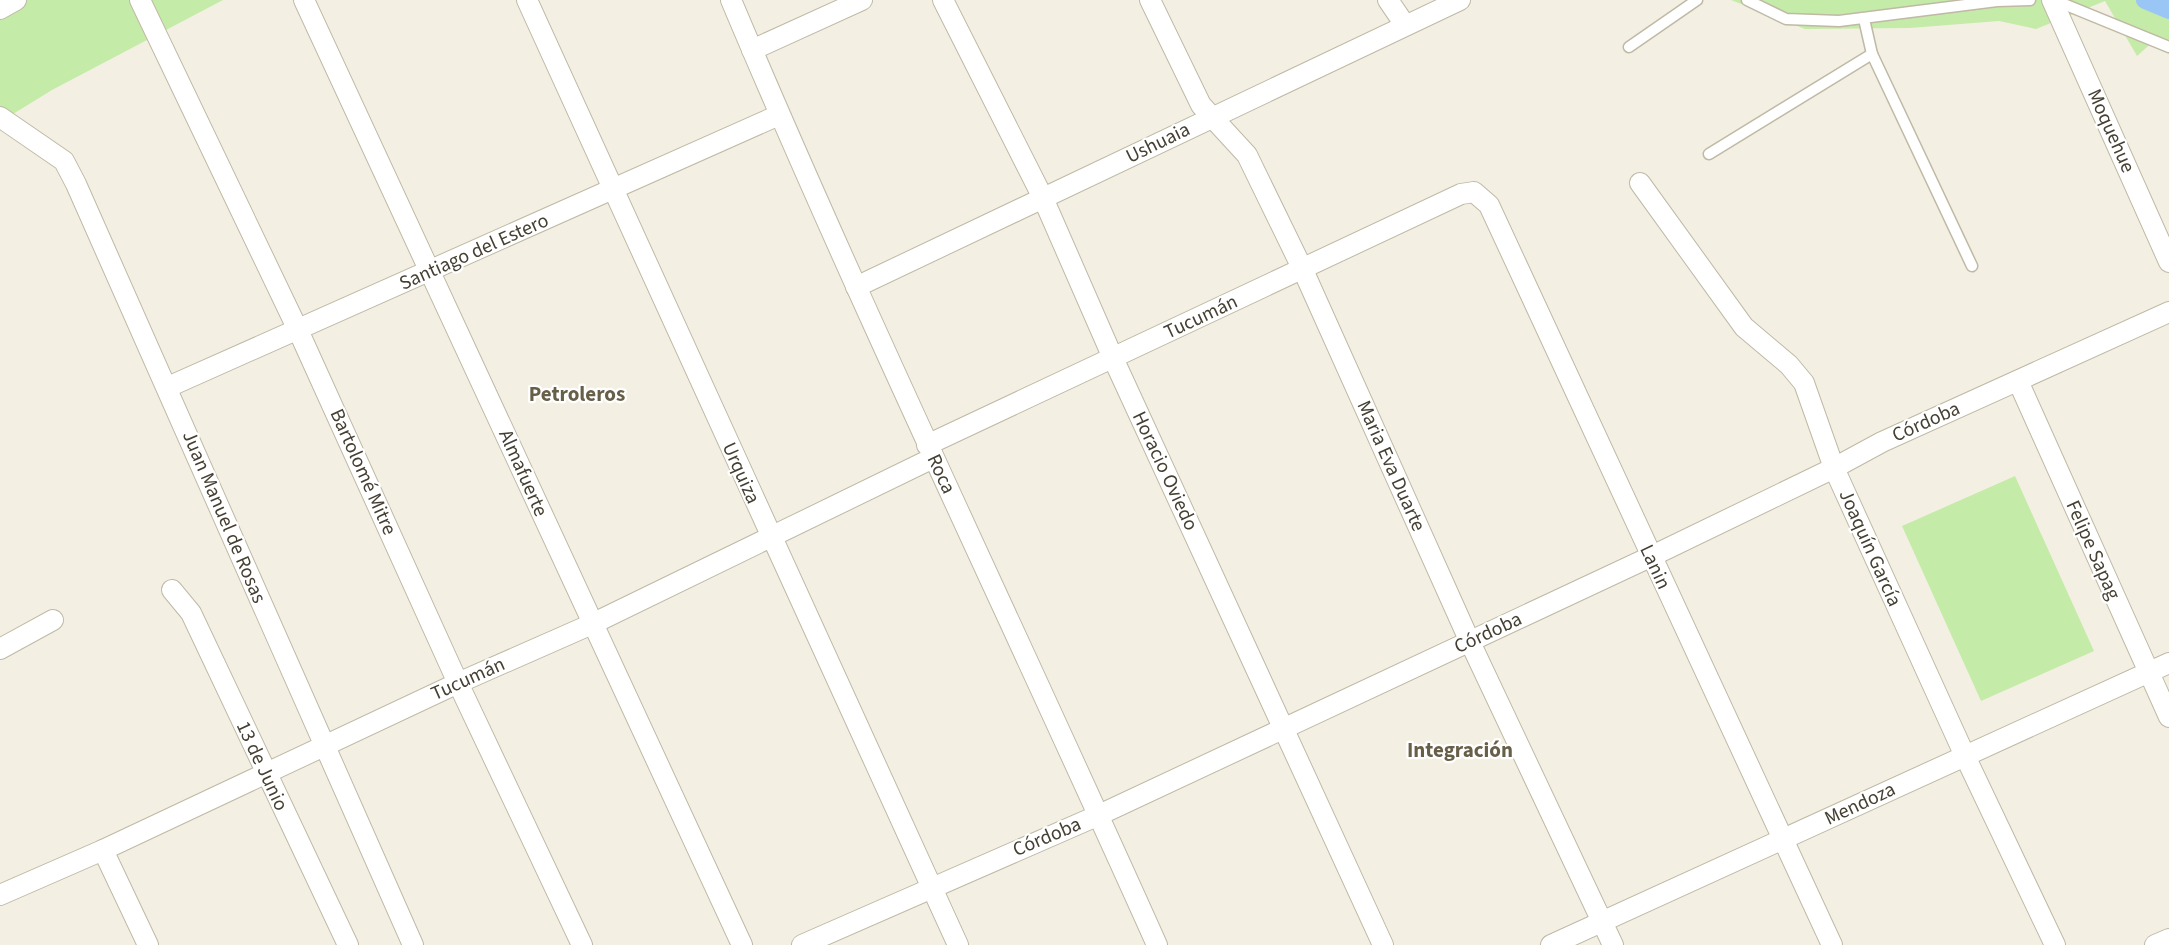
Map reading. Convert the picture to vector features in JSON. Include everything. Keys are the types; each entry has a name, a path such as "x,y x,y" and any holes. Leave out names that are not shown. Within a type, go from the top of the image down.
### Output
{"street":[{"path":"0,9 16,0"},
{"name":"Bartolomé Mitre","path":"140,0 298,330 458,683 582,945"},
{"name":"Almafuerte","path":"304,0 432,271 592,624 742,945"},
{"name":"Urquiza","path":"527,0 958,945"},
{"name":"Roca","path":"730,0 779,115 930,451 1157,945"},
{"path":"752,50 862,0"},
{"name":"Horacio Oviedo","path":"943,0 1043,198 1113,358 1383,945"},
{"name":"Maria Eva Duarte","path":"1150,0 1201,105 1247,155 1303,270 1470,642 1613,945"},
{"path":"1388,0 1406,25"},
{"name":"Ushuaia","path":"856,287 1460,0"},
{"name":"Moquehue","path":"2053,0 2169,262"},
{"name":"Santiago del Estero","path":"168,387 779,115"},
{"name":"Juan Manuel de Rosas","path":"0,117 64,161 168,387 323,747 413,945"},
{"name":"Joaquín García","path":"1640,183 1744,327 1789,365 1804,383 1834,468 1965,756 2055,945"},
{"name":"Tucumán","path":"0,895 103,850 458,683 592,624 770,537 930,451 1113,358 1461,194 1474,192"},
{"name":"Lanin","path":"1474,192 1489,205 1650,557 1832,945"},
{"name":"Córdoba","path":"802,945 930,886 1099,815 1650,557 1834,468 1882,442 2169,312"},
{"name":"Felipe Sapag","path":"2018,381 2147,673 2169,717"},
{"name":"13 de Junio","path":"172,590 191,613 265,774 348,945"},
{"path":"0,649 53,620"},
{"name":"Mendoza","path":"1551,945 2169,663"},
{"path":"103,850 148,945"},
{"path":"2155,945 2169,939"}],"lane":[{"path":"1629,47 1697,0"},
{"path":"1747,0 1786,19 1864,19 1996,1 2030,0"},
{"path":"2053,0 2169,47"},
{"path":"1864,19 1872,54 1972,266"},
{"path":"1709,154 1872,54"}],"green space":[{"path":"0,0 223,0 52,90 0,122"},
{"path":"1731,0 2169,0 2169,47 2156,39 2137,56 2105,1 2036,29 1999,21 1910,28 1805,29"},
{"path":"2015,476 2094,651 1981,701 1902,526"}],"waterway":[{"path":"2145,0 2169,10"}],"district":[{"name":"Petroleros","path":"577,394"},
{"name":"Integración","path":"1460,750"}]}
